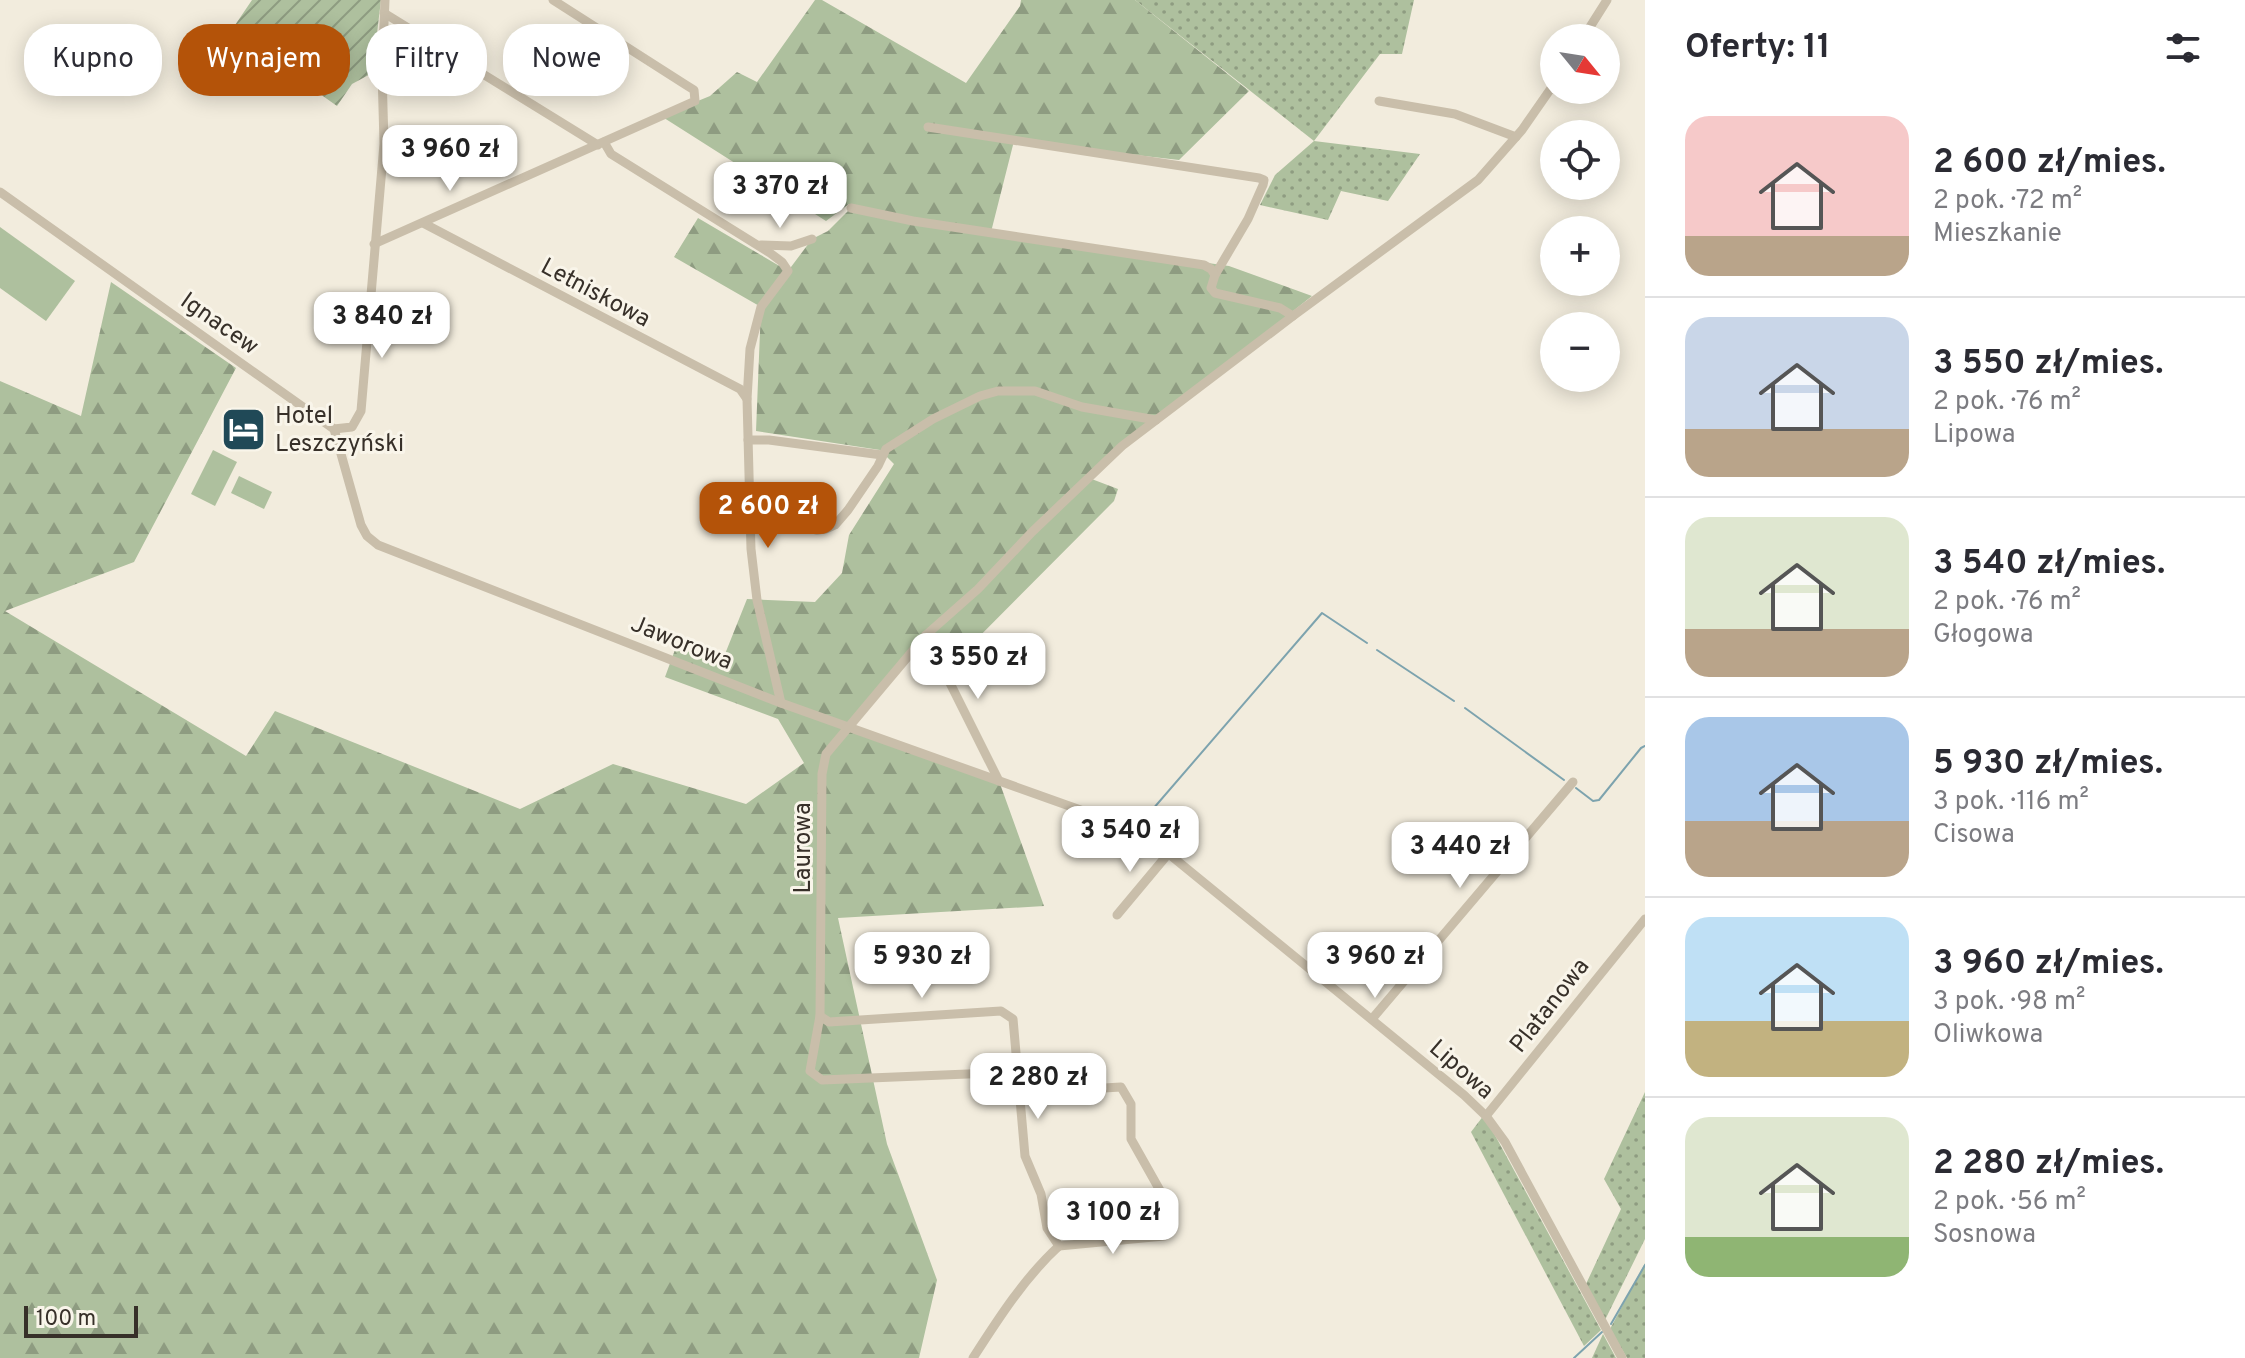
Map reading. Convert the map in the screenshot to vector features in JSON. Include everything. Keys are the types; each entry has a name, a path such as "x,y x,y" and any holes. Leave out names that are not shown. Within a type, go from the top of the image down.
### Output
{"street":[{"path":"334,429 352,427 361,411 384,144 385,0"},
{"path":"374,244 695,101 694,90 553,0"},
{"path":"1592,24 1607,0"},
{"path":"384,13 601,144 625,164 782,262 788,271 761,307 750,349 747,399 750,525 757,600 781,703"},
{"path":"1379,101 1455,114 1516,137"},
{"name":"Laurowa","path":"1016,1072 822,1080 810,1071 820,1016 822,774 826,754 926,635 978,589 1122,446 1478,180 1516,137 1540,104"},
{"path":"928,127 1264,180 1248,219 1215,275 1211,288 1221,296 1280,308 1293,316"},
{"name":"Ignacew","path":"0,192 334,429"},
{"path":"851,208 913,221 1204,265 1215,275"},
{"name":"Letniskowa","path":"423,223 740,389 747,399"},
{"path":"753,243 786,246 812,239"},
{"path":"750,525 779,523 817,530 835,525 878,466 886,449 933,419 980,396 998,391 1035,391 1082,407 1156,420"},
{"name":"Jaworowa","path":"334,429 361,525 367,536 378,545 781,703 999,781"},
{"path":"748,440 882,455"},
{"path":"926,635 999,781"},
{"name":"Lipowa","path":"999,781 1131,828 1168,854 1372,1019 1486,1116 1512,1153 1622,1358"},
{"path":"1372,1019 1573,782"},
{"path":"1117,915 1168,854"},
{"name":"Platanowa","path":"1486,1116 1645,919"},
{"path":"820,1016 829,1022 1001,1011 1008,1014 1013,1019 1025,1156 1041,1194 1047,1228 1059,1246"},
{"path":"973,1358 999,1319 1059,1246 1164,1236 1162,1194 1131,1139 1131,1104 1121,1087 1019,1093"}],"green space":[{"path":"252,0 381,0 378,24 366,24 366,76 350,87 350,24 236,24"},
{"path":"815,0 822,0 966,83 1020,6 1021,0 1135,0 1249,91 1179,160 1014,141 991,232 1229,266 1312,296 1156,420 1089,478 1118,489 1114,501 944,672 927,636 847,727 999,781 1044,906 838,918 887,1144 937,1280 919,1358 0,1358 0,381 81,416 111,282 236,368 134,562 5,611 246,756 275,711 520,809 613,764 746,804 804,763 778,719 665,677 676,647 721,664 747,599 815,602 842,573 849,535 894,464 880,450 756,431 761,307 674,257 698,218 788,271 812,239 828,231 851,208 891,216 849,204 826,221 661,116 710,96 737,72 757,82"},
{"path":"1135,0 1414,0 1402,54 1380,54 1314,141"},
{"path":"323,96 344,96 337,106"},
{"path":"1314,141 1420,154 1388,201 1341,191 1328,220 1260,205 1275,175"},
{"path":"0,227 75,281 46,321 0,288"},
{"path":"213,450 237,462 215,506 191,494"},
{"path":"239,476 272,492 264,509 231,493"},
{"path":"1645,1092 1645,1239 1605,1320 1586,1284 1621,1209 1604,1179"},
{"path":"1484,1115 1601,1330 1584,1346 1471,1132"},
{"path":"1645,1263 1645,1358 1627,1358 1610,1329"},
{"path":"1603,1334 1616,1358 1592,1358"}],"waterway":[{"path":"1140,824 1322,613 1367,643"},
{"path":"1377,650 1454,701"},
{"path":"1465,708 1564,780"},
{"path":"1576,788 1593,801 1599,800 1645,746"},
{"path":"1611,1324 1645,1265"},
{"path":"1574,1358 1602,1332"}],"place":[{"name":"Hotel Leszczyński","path":"244,429"}]}
